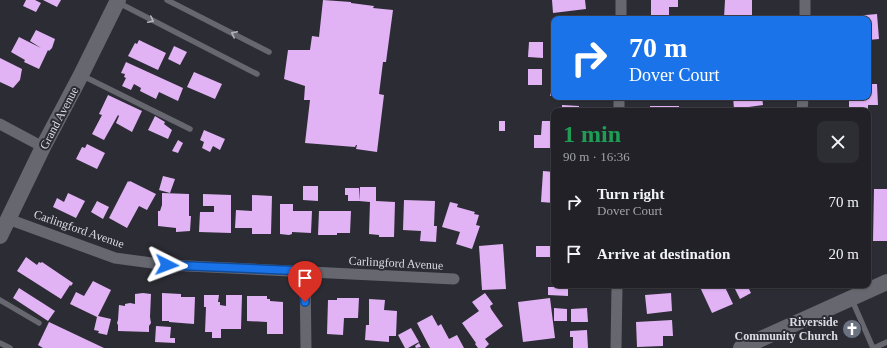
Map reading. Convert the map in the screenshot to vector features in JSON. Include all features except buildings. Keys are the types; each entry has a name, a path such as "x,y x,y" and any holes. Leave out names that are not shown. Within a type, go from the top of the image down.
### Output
{"street":[{"path":"621,0 621,16"},
{"path":"804,16 805,0"},
{"name":"Grand Avenue","path":"0,236 117,1"},
{"path":"0,124 43,147"},
{"name":"Carlingford Avenue","path":"8,219 115,258 167,265 454,279"},
{"path":"305,271 306,348"},
{"path":"741,348 887,282"},
{"path":"616,348 617,288"}],"lane":[{"path":"167,0 269,52"},
{"path":"117,1 257,74"},
{"path":"81,75 190,130"},
{"path":"851,298 874,348 887,342"},
{"path":"0,300 39,323"},
{"path":"0,343 10,348"}],"place":[{"name":"Riverside Community Church","path":"852,329"}],"route":[{"path":"167,265 305,271 305,302"}]}
